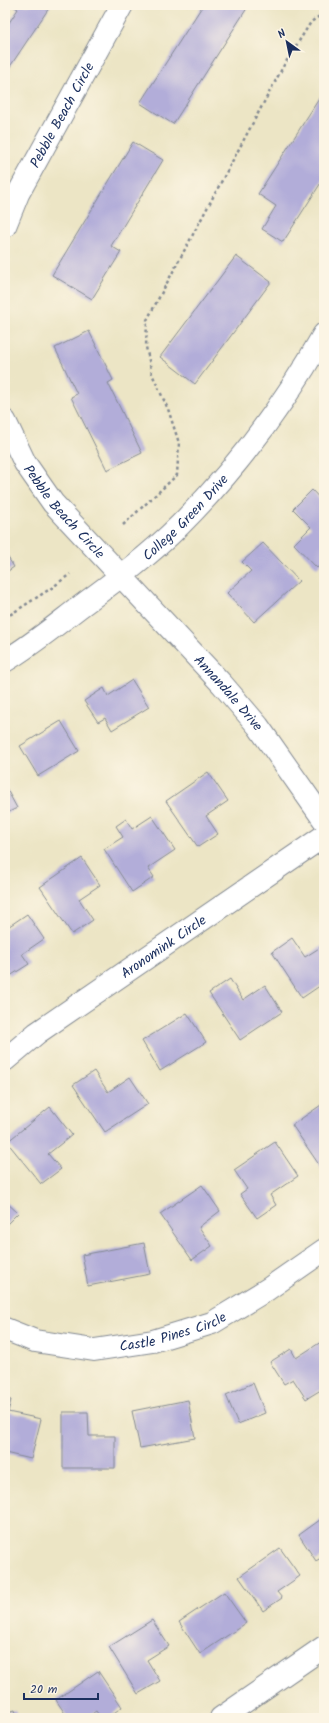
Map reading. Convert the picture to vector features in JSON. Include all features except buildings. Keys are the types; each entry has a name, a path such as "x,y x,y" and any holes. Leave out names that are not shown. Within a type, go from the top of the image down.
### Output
{"street":[{"name":"Pebble Beach Circle","path":"5,226 18,194 122,5"},
{"name":"College Green Drive","path":"5,661 25,649 122,576 179,526 221,481 254,440 310,360 324,334"},
{"name":"Pebble Beach Circle","path":"5,421 25,463 53,503 122,576"},
{"name":"Annandale Drive","path":"122,576 222,684 258,726 324,820"},
{"name":"Aronomink Circle","path":"5,1060 38,1033 324,836"},
{"name":"Castle Pines Circle","path":"5,1329 35,1341 94,1350 153,1341 212,1323 268,1289 324,1250"},
{"path":"221,1718 324,1647"}],"path":[{"path":"122,525 177,476 179,443 168,409 152,374 146,347 147,320 284,65 311,22 324,13"},
{"path":"5,618 53,587 70,574"}]}
